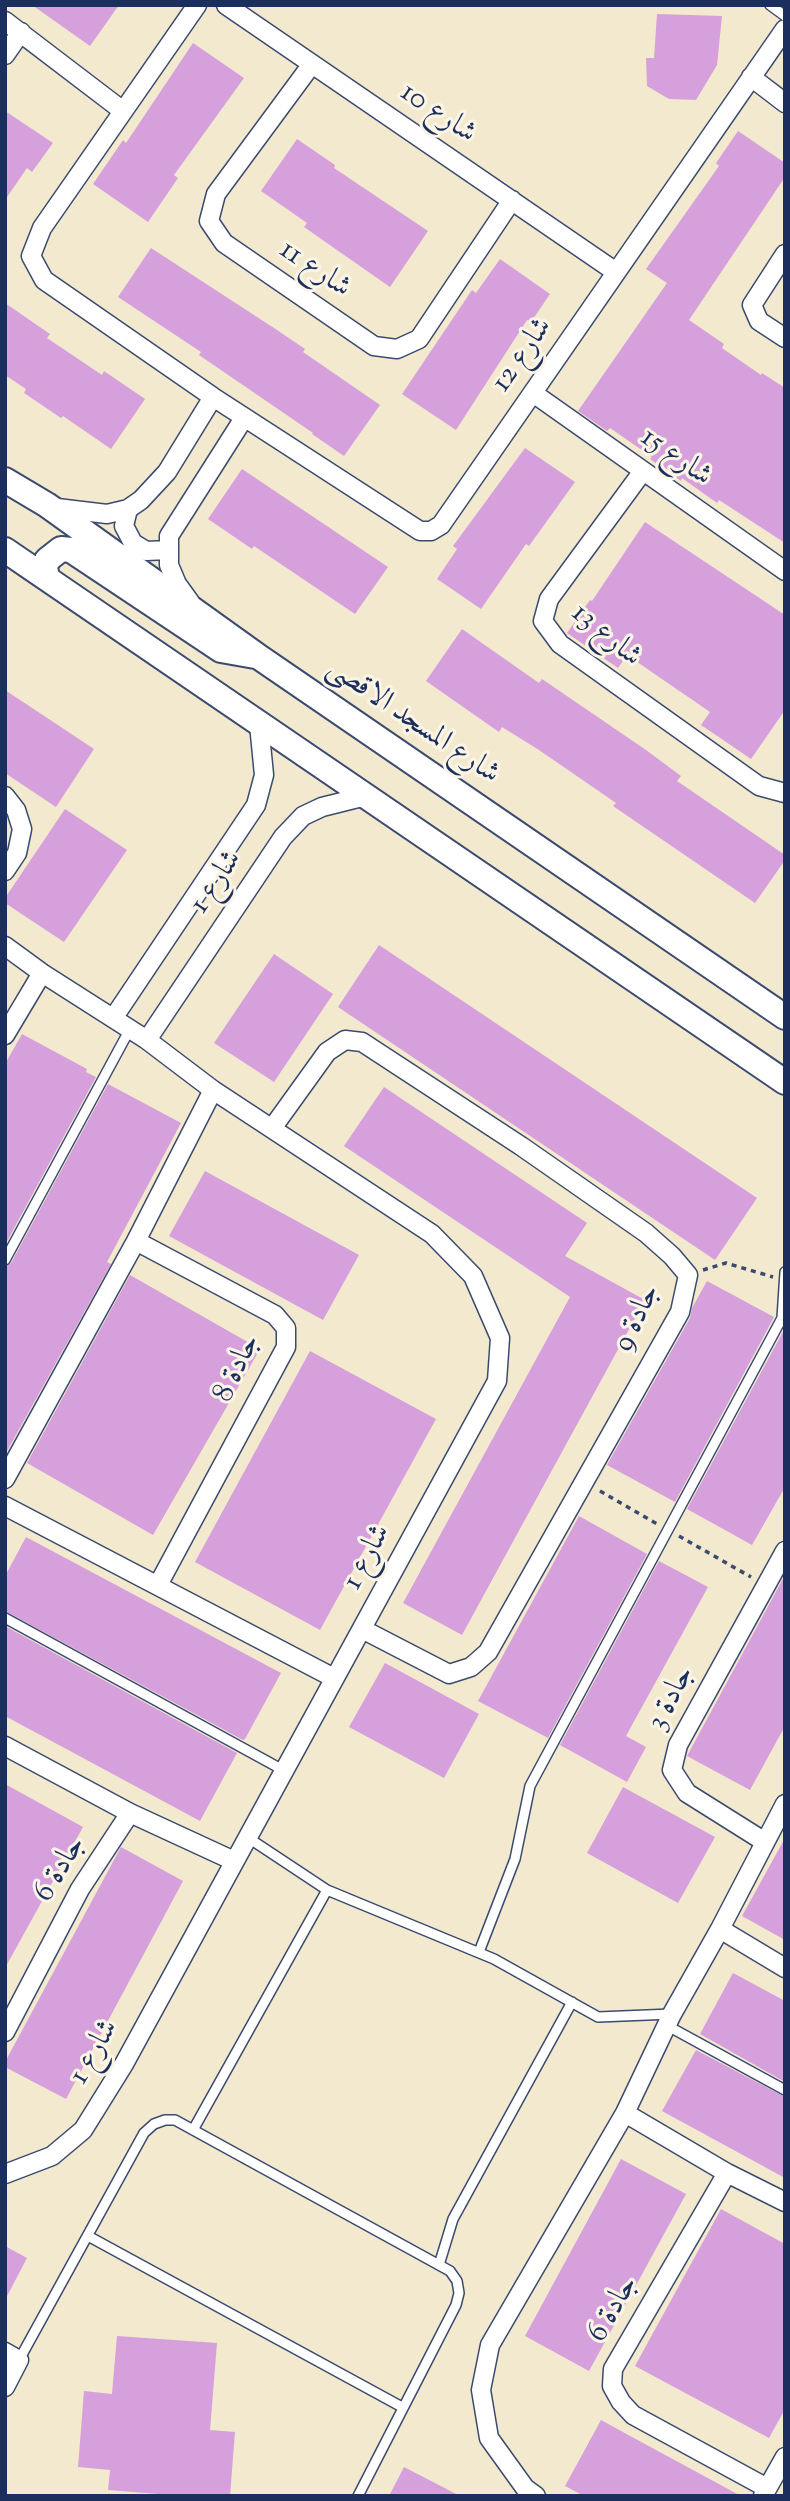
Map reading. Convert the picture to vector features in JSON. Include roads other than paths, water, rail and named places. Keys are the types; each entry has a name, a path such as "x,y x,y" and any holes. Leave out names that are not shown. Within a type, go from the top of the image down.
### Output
{"main road":[{"name":"شارع المسجد الاقصى","path":"5,481 47,505 259,657 785,1017"},
{"path":"48,579 45,569 47,560 61,549 71,550 221,650 259,657"},
{"path":"5,550 785,1082"},
{"path":"749,993 785,1008"}],"street":[{"name":"شارع 12","path":"197,5 42,228 31,256 44,280 244,418 420,531 431,531 441,525 785,29"},
{"name":"شارع 10","path":"226,5 616,272"},
{"path":"5,21 123,111"},
{"path":"5,55 21,32"},
{"name":"شارع 11","path":"312,64 216,194 209,221 224,243 363,339 374,346 397,349 418,339 512,200"},
{"path":"751,77 785,103"},
{"path":"785,254 752,305 760,321 785,338"},
{"name":"شارع 15","path":"533,393 785,570"},
{"path":"47,505 75,512 107,514 128,509 141,500 167,472 213,397"},
{"path":"196,611 177,584 169,565 169,536 244,418"},
{"name":"شارع 13","path":"643,471 550,599 543,621 560,644 759,786 785,793"},
{"path":"128,509 124,526 133,543 146,551 168,550"},
{"name":"شارع 1","path":"114,1017 256,805 264,775 259,723"},
{"path":"5,796 16,810 22,830 17,853 5,871"},
{"name":"شارع 1","path":"147,1040 283,837 303,816 322,807 366,796"},
{"name":"شارع 1","path":"5,946 42,973 114,1017 214,1090 432,1234 473,1276 500,1339 497,1381 124,2064 83,2130 52,2156 5,2174"},
{"path":"5,1035 42,973"},
{"name":"جادة 9","path":"273,1127 327,1052 345,1040 362,1042 521,1146 646,1233 672,1256 688,1275 680,1312 488,1652 471,1667 449,1674 362,1629"},
{"path":"5,1479 136,1241 214,1090"},
{"name":"جادة 8","path":"136,1241 275,1315 286,1328 286,1347 158,1585"},
{"path":"5,1506 334,1678"},
{"name":"جادة 3","path":"765,1842 688,1793 672,1770 678,1745 785,1551"},
{"path":"5,1746 130,1813 234,1861"},
{"path":"536,2496 525,2488 489,2438 481,2390 490,2345 625,2113 669,2020 785,1804"},
{"name":"جادة 6","path":"5,2032 80,1889 130,1813"},
{"path":"720,1929 785,1968"},
{"path":"625,2113 727,2173 785,2202"},
{"name":"جادة 6","path":"727,2173 613,2369 612,2386 633,2415 765,2492 785,2458"},
{"path":"5,2387 12,2356"}],"lane":[{"path":"770,5 785,16"},
{"path":"5,1260 130,1029"},
{"path":"479,1952 515,1859 530,1786 782,1318 784,1276"},
{"path":"5,1618 283,1770"},
{"path":"247,1837 327,1890 479,1952 598,2017 669,2020 785,2090"},
{"path":"193,2130 327,1890"},
{"path":"439,2265 453,2219 572,2002"},
{"path":"12,2356 88,2236 144,2133 154,2123 175,2120 450,2271 457,2281 459,2293 456,2305 358,2496"},
{"path":"88,2236 402,2407"}]}
